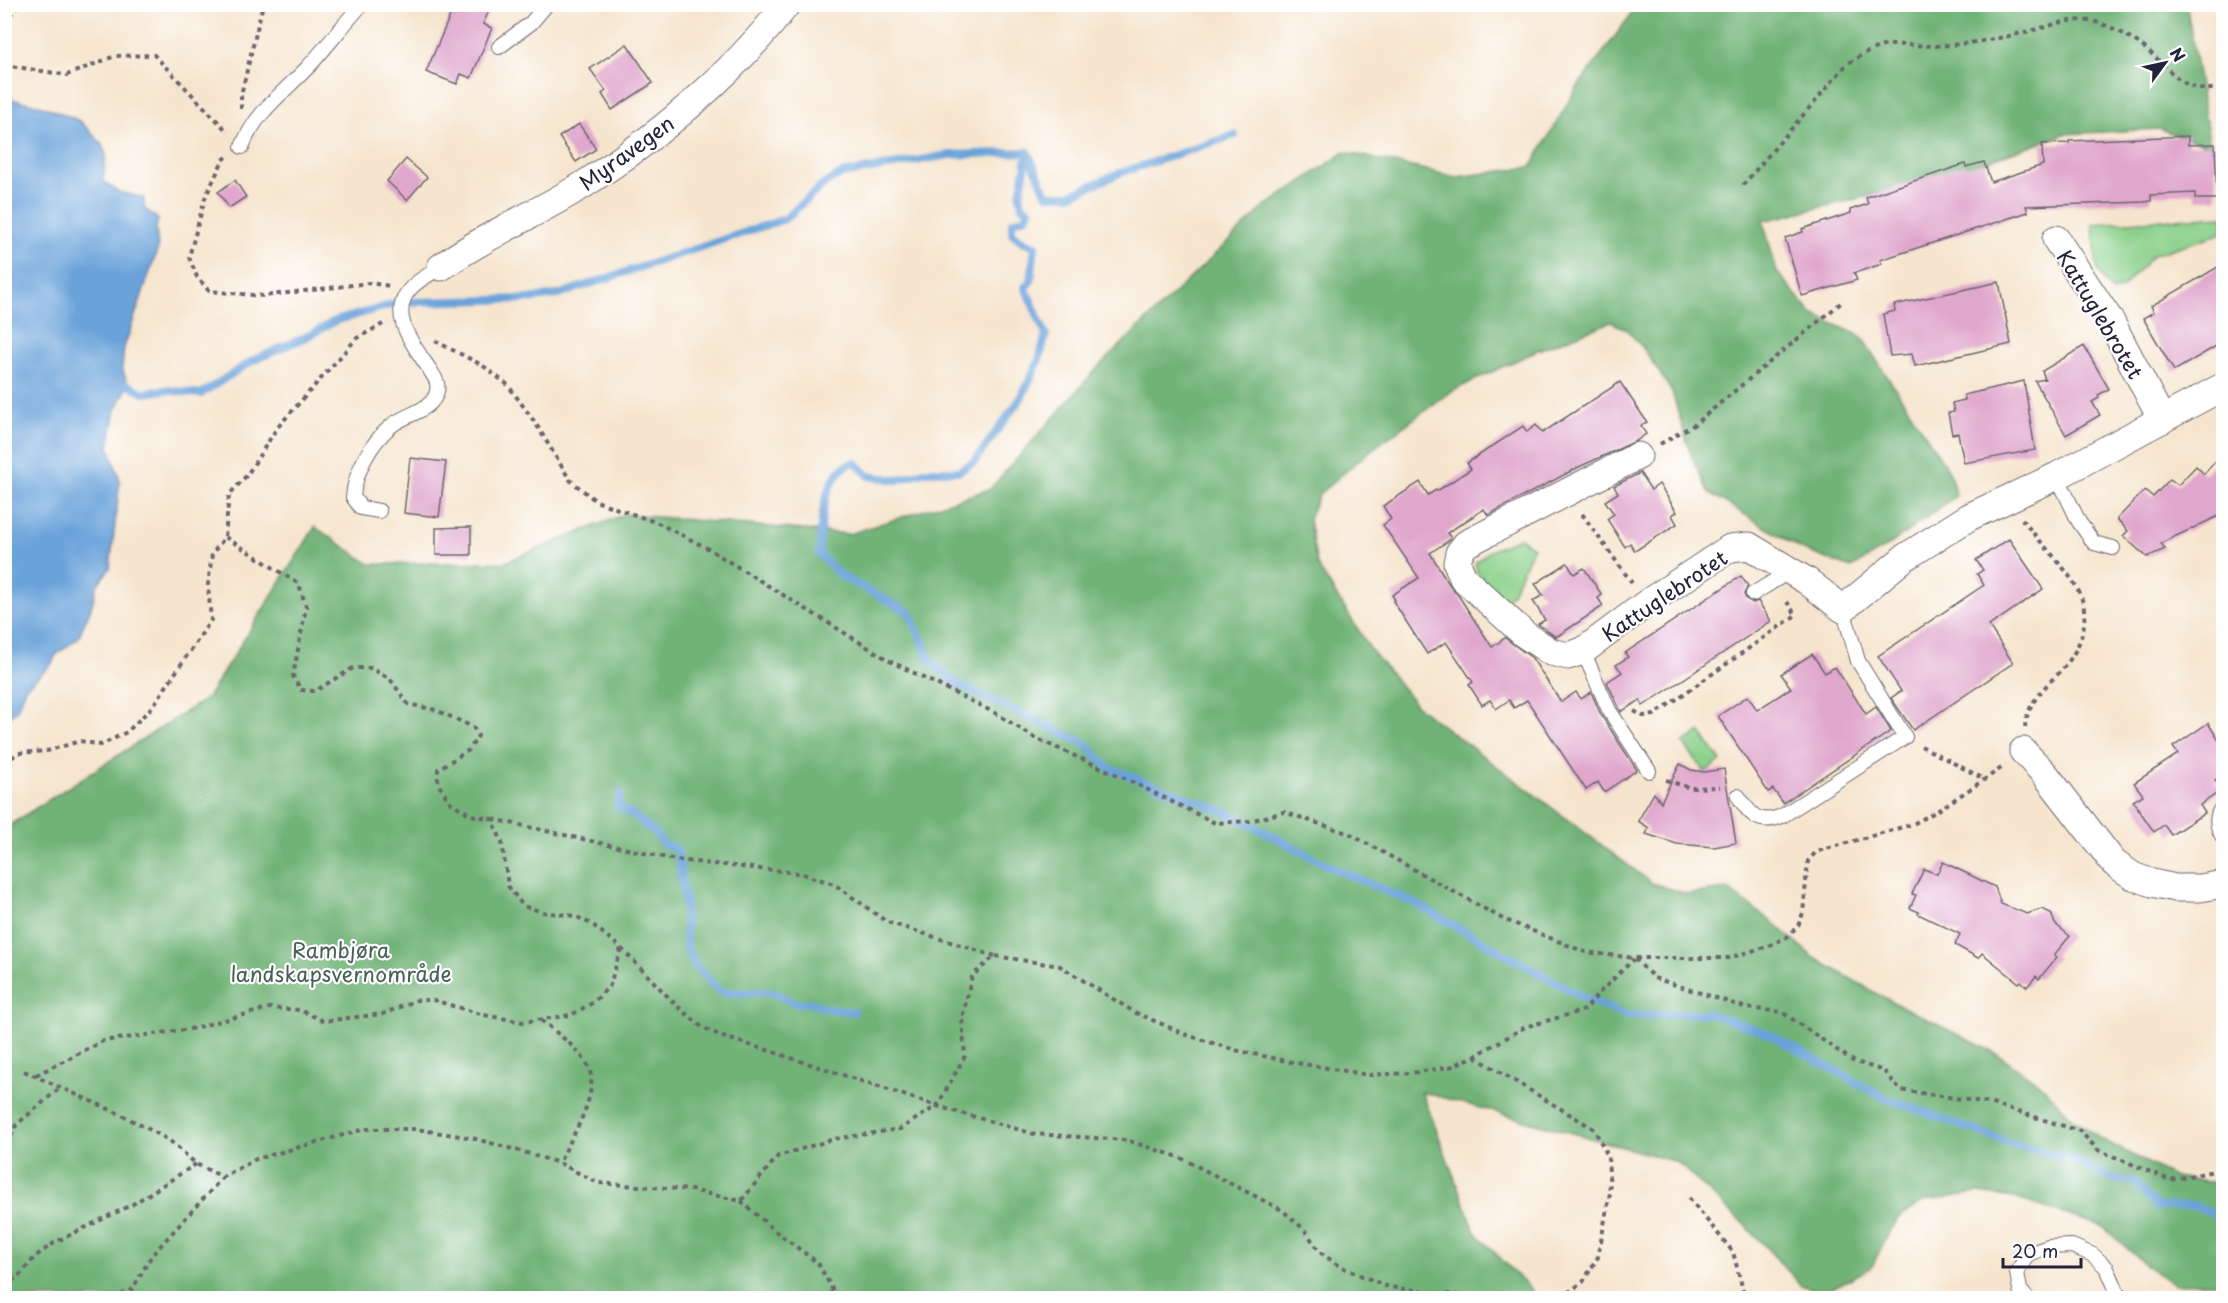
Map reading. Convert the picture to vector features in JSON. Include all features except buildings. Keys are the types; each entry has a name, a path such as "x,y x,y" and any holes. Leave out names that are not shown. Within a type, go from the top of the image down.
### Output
{"street":[{"name":"Myravegen","path":"441,267 470,246 584,184 626,155 739,62 787,4"},
{"name":"Kattuglebrotet","path":"2056,239 2111,322 2162,420"},
{"path":"1843,609 1904,558 1932,538 1969,517 2058,476 2223,386"},
{"name":"Kattuglebrotet","path":"1638,456 1466,544 1459,553 1457,563 1463,578 1524,634 1551,652 1568,656 1583,651 1647,603 1730,548 1749,546 1786,583 1807,580 1843,609"},
{"path":"2023,751 2045,774 2114,863 2133,876 2152,884 2175,888 2200,888 2223,884"}],"lane":[{"path":"242,147 256,119 306,70 362,4"},
{"path":"499,47 531,23 547,4"},
{"path":"379,511 361,508 353,498 354,486 369,450 392,425 427,405 437,392 438,383 413,347 402,323 402,302 409,289 441,267"},
{"path":"2058,476 2079,522 2094,543 2113,548"},
{"path":"1753,594 1786,583"},
{"path":"1738,796 1755,817 1773,820 1905,737 1858,661 1843,609"},
{"path":"1583,651 1605,702 1649,771"},
{"path":"2223,805 2217,819 2217,829 2223,839"},
{"path":"2027,1299 2020,1290 2017,1272 2028,1254 2048,1247 2072,1246 2093,1255 2107,1268 2120,1299"}],"path":[{"path":"4,24 19,4"},
{"path":"242,147 241,95 263,4"},
{"path":"1743,185 1847,64 1870,50 1889,45 1935,46 1977,42 2018,34 2067,20 2084,20 2100,23 2119,32 2151,54 2181,81 2201,89 2223,87"},
{"path":"4,65 67,75 115,56 154,55 242,147"},
{"path":"242,147 223,160 205,198 189,257 197,277 209,291 262,296 369,283 409,289"},
{"path":"1638,456 1695,424 1842,302"},
{"path":"4,764 18,753 46,751 80,741 101,745 127,732 153,706 211,620 208,585 212,554 225,537 229,495 247,475 277,428 357,338 402,323 482,365 508,385 537,424 570,480 596,501 658,523 708,548 890,661 997,714 1035,738 1122,777 1215,823 1250,821 1284,812 1350,834 1503,919 1585,952 1634,958 1729,958 1768,946 1787,937 1798,926 1808,861 1816,852 1913,824 1986,780 2023,751 2026,721 2031,707 2073,654 2083,635 2085,611 2079,591 2033,535 2009,498"},
{"path":"1567,494 1647,603"},
{"path":"225,537 299,584 306,607 292,676 301,690 315,691 353,669 371,668 390,679 408,704 435,710 473,727 478,736 469,750 438,769 438,784 450,801 471,815 676,860 799,873 834,884 887,922 995,956 1060,966 1134,1012 1187,1035 1235,1050 1369,1075 1411,1073 1450,1066 1475,1056 1525,1027 1585,1010 1634,958"},
{"path":"1605,702 1615,699 1643,716 1654,715 1796,615 1786,583"},
{"path":"1905,737 1986,780"},
{"path":"1664,780 1690,788 1728,786 1738,796"},
{"path":"492,819 502,842 508,886 524,906 543,912 576,916 593,925 621,948 677,1006 702,1027 723,1037 937,1106 1034,1134 1126,1140 1179,1157 1282,1210 1304,1229 1320,1252 1339,1266 1388,1287 1483,1299"},
{"path":"35,1076 103,1041 190,1029 270,1008 300,1010 323,1022 383,1014 417,1000 433,1000 484,1015 523,1022 570,1015 594,1002 610,985 621,948"},
{"path":"741,1201 778,1156 834,1139 900,1130 937,1106 965,1056 962,1019 972,976 995,956"},
{"path":"1634,958 1654,978 1747,1008 1782,1012 1853,1061 1884,1071 1900,1090 1989,1103 2080,1131 2098,1150 2170,1180 2223,1170"},
{"path":"540,1020 570,1044 587,1064 592,1084 588,1102 559,1163"},
{"path":"1475,1056 1594,1129 1608,1156 1610,1193 1598,1257 1583,1282 1563,1296 1527,1299"},
{"path":"24,1071 122,1115 169,1140 196,1164 223,1177"},
{"path":"4,1153 16,1125 61,1087"},
{"path":"113,1299 132,1290 152,1255 223,1177 256,1159 365,1129 416,1129 472,1138 559,1163 598,1183 691,1190 741,1201 775,1231 818,1263 837,1299"},
{"path":"4,1286 19,1276 36,1256 54,1242 133,1204 196,1164"},
{"path":"1689,1198 1733,1252 1745,1299"},
{"path":"822,1299 833,1292"}],"green space":[{"name":"Rambjøra landskapsvernområde","path":"2179,4 2187,8 2210,146 2159,129 2064,134 1927,182 1763,221 1777,272 1812,314 1861,336 1949,471 1956,496 1885,548 1851,568 1803,550 1708,492 1691,455 1672,392 1643,348 1626,329 1611,322 1538,350 1450,392 1369,452 1319,494 1309,520 1317,565 1371,650 1418,707 1652,883 1687,894 1727,889 1775,924 1813,957 1881,996 1999,1055 2039,1083 2070,1116 2101,1139 2175,1177 2223,1184 2223,1283 2174,1284 2149,1268 2102,1226 2014,1198 1978,1193 1924,1201 1898,1218 1871,1268 1823,1293 1801,1285 1747,1227 1677,1162 1422,1092 1475,1232 1539,1298 5,1298 5,828 207,698 315,527 370,564 505,562 625,514 849,534 990,489 1099,366 1264,207 1345,152 1457,177 1531,167 1574,92 1638,5"},
{"path":"2223,216 2223,233 2153,255 2122,288 2112,292 2097,270 2093,224"},
{"path":"1519,538 1533,547 1512,593 1503,605 1477,572 1475,563 1488,552"},
{"path":"1700,732 1721,761 1705,772 1683,743"}],"water":[{"path":"5,98 43,106 80,121 101,143 106,154 103,181 119,192 144,198 144,208 158,219 156,229 158,248 124,348 122,368 128,385 116,410 109,446 120,480 110,568 97,585 91,608 78,638 56,655 51,665 25,688 17,710 5,718"}],"waterway":[{"path":"1028,152 1047,195 1070,195 1120,173 1235,135"},
{"path":"412,302 528,299 557,295 785,219 824,184 842,174 949,155 1028,152 1020,195 1022,206 1029,210 1026,217 1012,222 1012,233 1022,241 1035,246 1031,281 1025,287 1046,335 1038,363 1021,398 975,461 959,471 927,471 897,480 869,476 855,462 844,467 836,476 825,501 822,515 819,554 841,576 909,612 931,661 955,683 1086,744 1107,767 1228,813 1331,867 1412,902 1582,997 1627,1016 1708,1013 1767,1033 1885,1098 2015,1145 2069,1158 2110,1178 2134,1182 2157,1207 2195,1206 2224,1219"},
{"path":"128,385 144,393 166,390 201,394 252,361 335,321 394,304"},
{"path":"620,793 618,807 632,814 657,835 663,844 677,849 685,902 686,947 695,965 719,991 772,992 795,1003 813,1003 824,1008 854,1012"}]}
